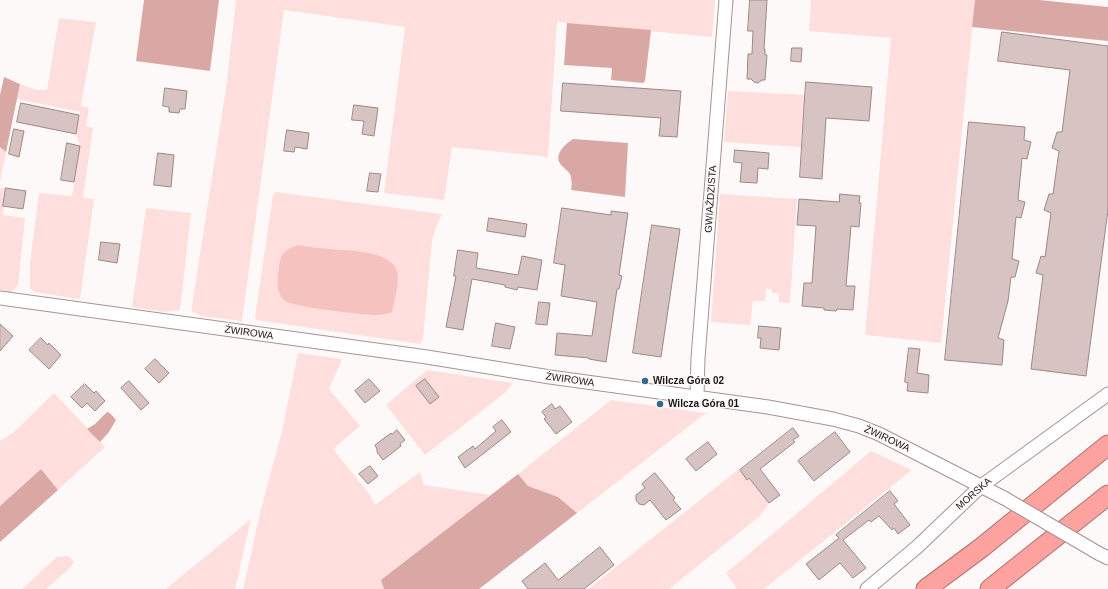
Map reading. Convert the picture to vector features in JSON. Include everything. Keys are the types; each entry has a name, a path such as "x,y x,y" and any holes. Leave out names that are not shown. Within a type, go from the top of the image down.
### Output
{"highway":[{"path":"926,589 981,548 1108,445"},
{"path":"990,589 1108,495"}],"street":[{"name":"GWIAŹDZISTA","path":"697,398 698,358 726,0"},
{"name":"ŻWIROWA","path":"0,298 420,356 833,419 874,432 899,444 1004,498 1103,555"},
{"name":"MORSKA","path":"867,589 917,547 980,487 1108,394"}],"shaded area":[{"path":"144,0 219,0 210,71 136,61"},
{"path":"236,0 715,0 712,37 557,22 548,157 452,147 444,200 384,193 405,27 284,10 242,321 201,316 192,311 226,88"},
{"path":"811,0 975,0 941,343 865,335 891,38 809,31"},
{"path":"975,0 1039,0 1108,7 1108,41 972,27"},
{"path":"59,18 96,22 81,106 89,108 86,126 93,128 83,198 94,199 80,299 34,292 30,288 30,262 39,193 72,196 80,146 76,134 80,112 17,99 20,84 37,90 47,90"},
{"path":"567,23 651,30 645,81 643,83 611,80 612,68 564,65"},
{"path":"4,77 20,84 6,152 0,147 0,95"},
{"path":"728,91 805,95 801,147 724,142"},
{"path":"573,139 628,143 625,197 571,190 572,182 570,174 561,165 558,157 561,150"},
{"path":"0,147 6,152 0,182"},
{"path":"0,188 6,188 3,215 25,218 18,286 11,292 0,290"},
{"path":"276,192 442,214 432,241 423,339 420,344 256,320 255,317 273,195"},
{"path":"720,194 797,199 790,303 779,302 779,293 772,293 772,289 766,289 765,301 753,301 750,325 711,322"},
{"path":"146,208 191,213 180,310 164,312 132,307"},
{"path":"298,245 365,252 383,257 390,261 397,271 398,277 392,312 378,315 358,314 301,306 285,301 280,294 278,286 281,259 286,251"},
{"path":"298,353 342,359 329,389 360,426 333,449 370,495 375,505 420,472 424,485 490,495 382,580 384,589 243,589 261,509 282,431"},
{"path":"427,370 513,383 506,392 425,455 386,405"},
{"path":"54,393 105,447 58,490 41,469 0,506 0,441 14,432"},
{"path":"611,400 706,413 577,513 558,497 528,486 518,474"},
{"path":"107,412 110,413 116,420 109,432 100,442 87,429 95,424"},
{"path":"871,451 912,470 764,589 737,589 726,573"},
{"path":"41,469 58,490 0,542 0,506"},
{"path":"739,469 747,479 749,478 769,503 760,516 669,589 588,589"},
{"path":"518,474 528,486 558,497 577,513 479,589 384,589 381,580"},
{"path":"251,519 235,589 166,589"},
{"path":"68,556 73,560 70,568 46,589 22,589 57,557"}],"building":[{"path":"750,0 767,0 764,49 765,55 767,55 765,80 758,83 751,79 747,79 748,54 752,54 753,31 748,31"},
{"path":"1002,32 1108,46 1108,210 1086,376 1031,369 1043,275 1036,273 1041,256 1045,257 1051,213 1044,210 1049,194 1053,194 1059,151 1052,148 1057,132 1062,132 1070,70 998,61"},
{"path":"792,48 802,48 801,62 791,61"},
{"path":"806,82 872,87 869,121 826,118 822,179 800,177"},
{"path":"563,83 681,91 677,137 659,136 661,118 561,111"},
{"path":"165,88 187,91 185,109 180,109 179,113 169,112 169,107 163,106"},
{"path":"21,103 79,115 76,134 17,122"},
{"path":"354,105 378,108 374,136 362,134 364,121 352,120"},
{"path":"969,122 1025,127 1024,140 1031,142 1027,159 1022,158 1018,200 1025,202 1021,218 1016,217 1012,259 1019,261 1015,277 1011,277 1008,301 998,338 1004,340 1002,365 945,360"},
{"path":"14,129 24,131 19,157 9,154"},
{"path":"287,130 309,133 307,149 295,147 294,152 284,151"},
{"path":"67,143 80,146 74,182 61,180"},
{"path":"735,150 769,153 768,169 758,168 757,183 740,182 742,163 734,162"},
{"path":"158,153 174,155 171,187 154,185"},
{"path":"370,173 381,174 378,192 367,191"},
{"path":"6,188 26,191 23,209 3,206"},
{"path":"840,194 860,196 859,203 861,203 859,227 851,226 846,286 855,286 853,310 837,309 836,311 824,310 824,308 802,306 804,283 812,283 816,226 797,225 799,199 839,202"},
{"path":"562,208 611,215 611,211 628,213 619,275 622,276 619,289 617,289 606,362 589,358 555,355 557,333 592,336 597,302 561,296 565,265 554,263"},
{"path":"489,218 527,224 525,237 487,231"},
{"path":"652,225 680,229 661,357 633,353"},
{"path":"101,242 120,244 117,263 99,260"},
{"path":"458,250 478,253 476,268 518,275 522,256 542,260 537,290 518,287 517,290 505,287 505,285 472,279 463,330 446,327 456,276 454,276"},
{"path":"539,302 550,303 547,325 536,324"},
{"path":"496,323 515,327 510,349 492,346"},
{"path":"0,324 13,336 0,351"},
{"path":"759,326 781,328 779,350 760,348 761,338 758,338"},
{"path":"41,338 48,345 49,343 61,355 49,369 29,350"},
{"path":"909,348 920,349 917,373 929,375 928,393 907,391 908,383 905,382"},
{"path":"155,359 169,373 159,383 145,369"},
{"path":"369,379 380,391 365,403 355,391"},
{"path":"425,379 439,397 430,404 416,386"},
{"path":"129,381 149,403 141,410 121,388"},
{"path":"85,384 94,393 96,391 105,401 95,411 87,403 82,408 71,397"},
{"path":"552,404 555,409 560,406 572,422 556,434 544,419 546,417 542,412"},
{"path":"502,420 511,432 465,468 458,457 473,446 475,449 496,431 493,427"},
{"path":"793,428 799,436 793,440 795,442 760,469 780,495 769,503 749,478 747,480 740,470"},
{"path":"397,430 405,440 400,444 401,446 383,460 377,452 375,445"},
{"path":"835,432 850,452 814,481 798,461"},
{"path":"708,442 717,454 696,471 686,459"},
{"path":"370,466 378,476 368,484 359,474"},
{"path":"655,473 675,498 673,500 681,509 666,520 650,500 644,505 639,504 636,500 636,495 645,488 642,484"},
{"path":"890,491 898,501 894,504 910,525 898,534 894,528 892,530 879,516 871,522 869,520 843,540 866,568 853,578 840,563 819,580 806,564 839,538 836,535"},
{"path":"600,547 614,565 584,589 528,589 522,581 545,563 558,580"}],"place":[{"name":"Wilcza Góra 02","path":"645,381"},
{"name":"Wilcza Góra 01","path":"660,404"}]}
